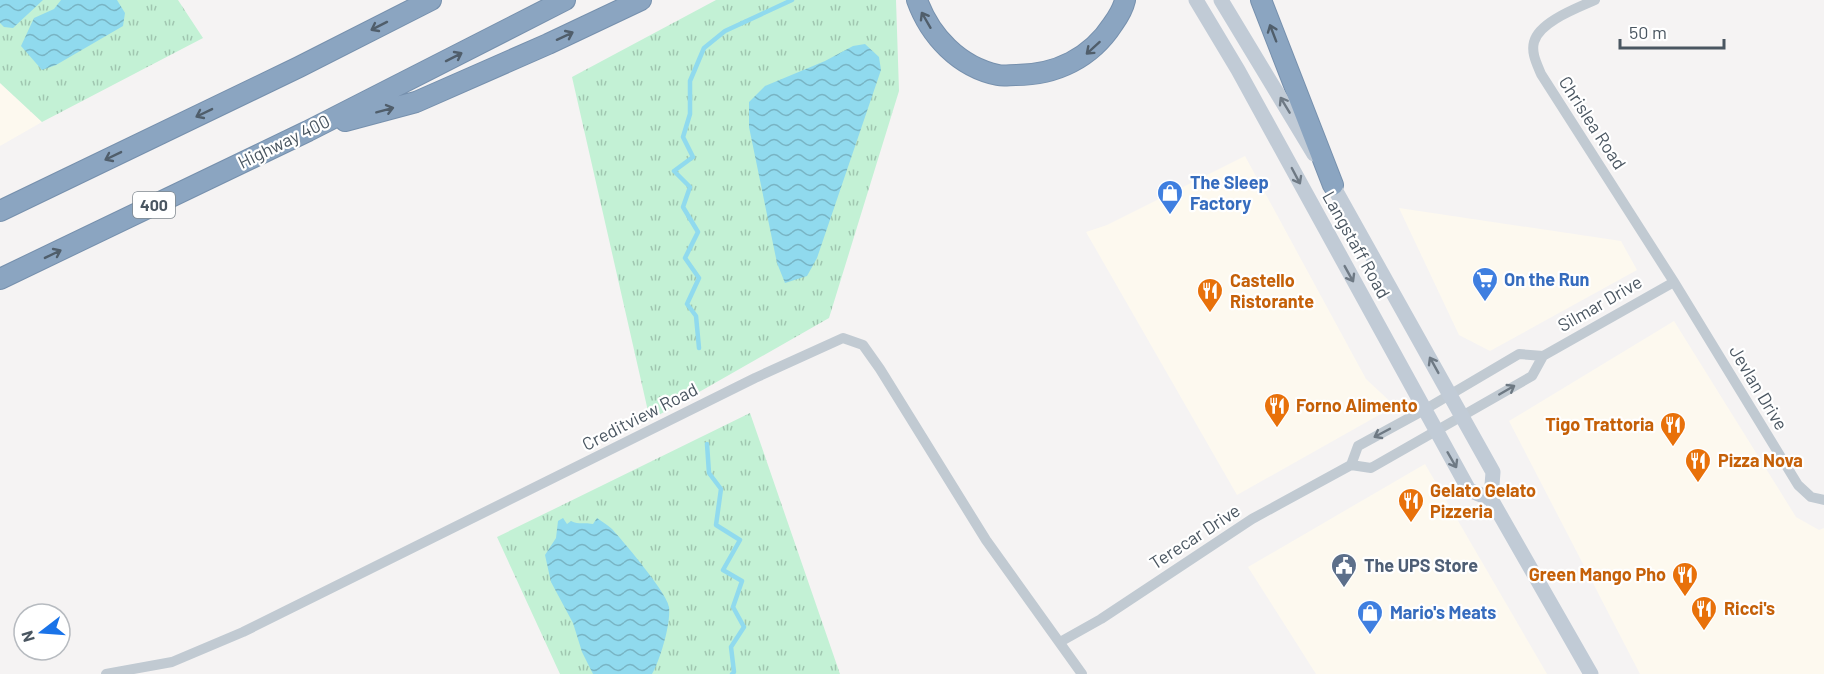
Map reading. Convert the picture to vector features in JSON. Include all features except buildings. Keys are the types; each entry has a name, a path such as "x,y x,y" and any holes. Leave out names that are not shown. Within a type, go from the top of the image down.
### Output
{"highway":[{"path":"0,211 299,67 431,0"},
{"name":"Highway 400","path":"0,279 308,131 565,0"},
{"path":"308,131 416,102 641,0"},
{"path":"917,0 923,17 940,42 967,62 998,75 1030,75 1061,68 1086,55 1104,38 1125,0"},
{"path":"1262,0 1333,185"}],"main road":[{"name":"Langstaff Road","path":"1196,0 1254,98 1469,490 1491,499 1493,472 1463,416 1333,185 1221,0"},
{"path":"1491,499 1591,674"}],"street":[{"name":"Chrislea Road","path":"1595,0 1557,18 1541,31 1534,42 1534,57 1541,74 1674,282"},
{"name":"Silmar Drive","path":"1436,431 1532,376 1543,356 1674,282"},
{"name":"Jevlan Drive","path":"1674,282 1798,485 1811,497 1824,500"},
{"name":"Creditview Road","path":"106,674 172,662 243,632 755,378 843,338 863,345 986,540 1082,674"},
{"name":"Silmar Drive","path":"1450,394 1518,354 1543,356"},
{"name":"Terecar Drive","path":"1351,465 1358,446 1450,394"},
{"name":"Terecar Drive","path":"1060,642 1101,619 1252,519 1351,465 1371,468 1436,431"}],"shaded area":[{"path":"0,83 42,122 0,146"},
{"path":"1245,156 1366,379 1395,406 1237,495 1086,232 1107,225"},
{"path":"1399,208 1621,241 1637,270 1490,351 1459,335"},
{"path":"1674,321 1796,517 1819,530 1824,528 1824,674 1640,674 1509,421"},
{"path":"1425,464 1547,674 1316,674 1248,567"}],"green space":[{"path":"0,0 178,0 203,38 42,122 0,83"},
{"path":"716,0 896,0 899,91 829,318 650,420 572,77"},
{"path":"750,413 840,674 560,674 497,537"}],"water":[{"path":"0,0 43,0 13,28 4,27 0,23"},
{"path":"61,0 117,0 125,13 123,26 56,65 42,70 21,46 34,18 54,9"},
{"path":"865,44 879,57 881,70 817,258 807,276 785,283 777,263 749,127 749,102 765,86 825,61 853,46"},
{"path":"563,518 567,524 571,521 593,524 597,518 609,526 667,600 669,614 667,632 652,674 593,674 582,652 573,623 551,582 545,555 556,538 558,521"}],"waterway":[{"path":"699,348 696,316 687,304 699,278 685,258 698,232 683,207 690,187 674,171 693,157 683,137 690,114 690,81 704,48 725,31 792,0"},
{"path":"707,444 709,473 721,489 716,525 740,540 723,570 742,581 733,607 744,627 731,647 734,672 732,674"}],"place":[{"name":"The Sleep Factory","path":"1170,216"},
{"name":"On the Run","path":"1485,303"},
{"name":"Castello Ristorante","path":"1210,314"},
{"name":"Forno Alimento","path":"1277,429"},
{"name":"Tigo Trattoria","path":"1673,448"},
{"name":"Pizza Nova","path":"1698,484"},
{"name":"Gelato Gelato Pizzeria","path":"1411,524"},
{"name":"The UPS Store","path":"1344,589"},
{"name":"Green Mango Pho","path":"1685,598"},
{"name":"Ricci's","path":"1704,632"},
{"name":"Mario's Meats","path":"1370,636"}]}
